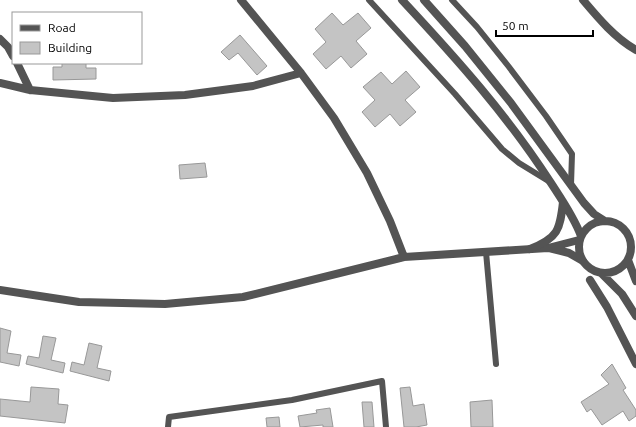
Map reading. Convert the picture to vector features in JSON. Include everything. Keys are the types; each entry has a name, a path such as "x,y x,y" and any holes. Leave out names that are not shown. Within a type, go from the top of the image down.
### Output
{"street":[{"path":"241,0 301,73 334,118 367,173 390,221 404,257"},
{"path":"402,0 454,56 493,102 537,160 577,225 580,238"},
{"path":"424,0 465,46 511,103 584,203 594,214 605,221"},
{"path":"584,0 600,21 626,44 636,50"},
{"path":"0,39 8,47 12,54"},
{"path":"17,64 30,90"},
{"path":"0,83 30,90 113,98 185,95 253,86 301,73"},
{"path":"530,249 545,243 555,233 560,222 563,202"},
{"path":"631,256 623,266 616,271 602,273 590,269 580,255 578,247 580,238 584,230 591,224 599,221 605,221 617,224 626,233 636,239"},
{"path":"626,233 631,244 631,256 636,280"},
{"path":"0,290 79,302 165,304 243,297 404,257 548,248 580,238"},
{"path":"548,248 569,253 583,261"},
{"path":"602,273 622,294 636,316"},
{"path":"590,280 607,307 636,364"}],"lane":[{"path":"369,0 455,94 502,149 519,163 551,183"},
{"path":"452,0 477,27 509,67 546,116 572,154 571,186"},
{"path":"486,252 496,364"},
{"path":"168,427 169,417 292,400 382,381 386,427"}],"building":[{"path":"332,13 343,25 358,13 371,28 356,41 367,54 351,68 341,56 326,69 313,54 326,42 315,29"},
{"path":"240,35 267,66 257,75 238,53 229,60 221,52"},
{"path":"62,64 86,64 86,68 96,68 96,79 53,80 53,67 62,67"},
{"path":"406,71 420,87 405,100 416,112 400,126 390,114 375,127 362,112 375,100 363,87 381,72 392,84"},
{"path":"205,163 207,177 180,179 179,165"},
{"path":"0,328 11,331 7,353 21,355 19,366 0,362"},
{"path":"43,336 56,338 51,360 65,363 63,373 26,364 28,356 39,358"},
{"path":"89,343 102,346 97,368 111,371 109,381 70,371 72,362 84,365"},
{"path":"612,364 626,388 623,390 636,410 636,416 629,421 623,411 602,425 591,409 587,412 581,402 609,384 601,375"},
{"path":"31,387 59,389 58,404 68,405 65,423 0,416 0,399 30,402"},
{"path":"410,387 413,406 424,404 427,425 404,427 400,388"},
{"path":"492,400 493,427 471,427 470,402"},
{"path":"362,402 372,402 374,427 364,427"},
{"path":"330,408 333,427 323,427 323,425 300,427 298,416 317,413 316,410"},
{"path":"279,417 280,427 267,427 266,418"}]}
